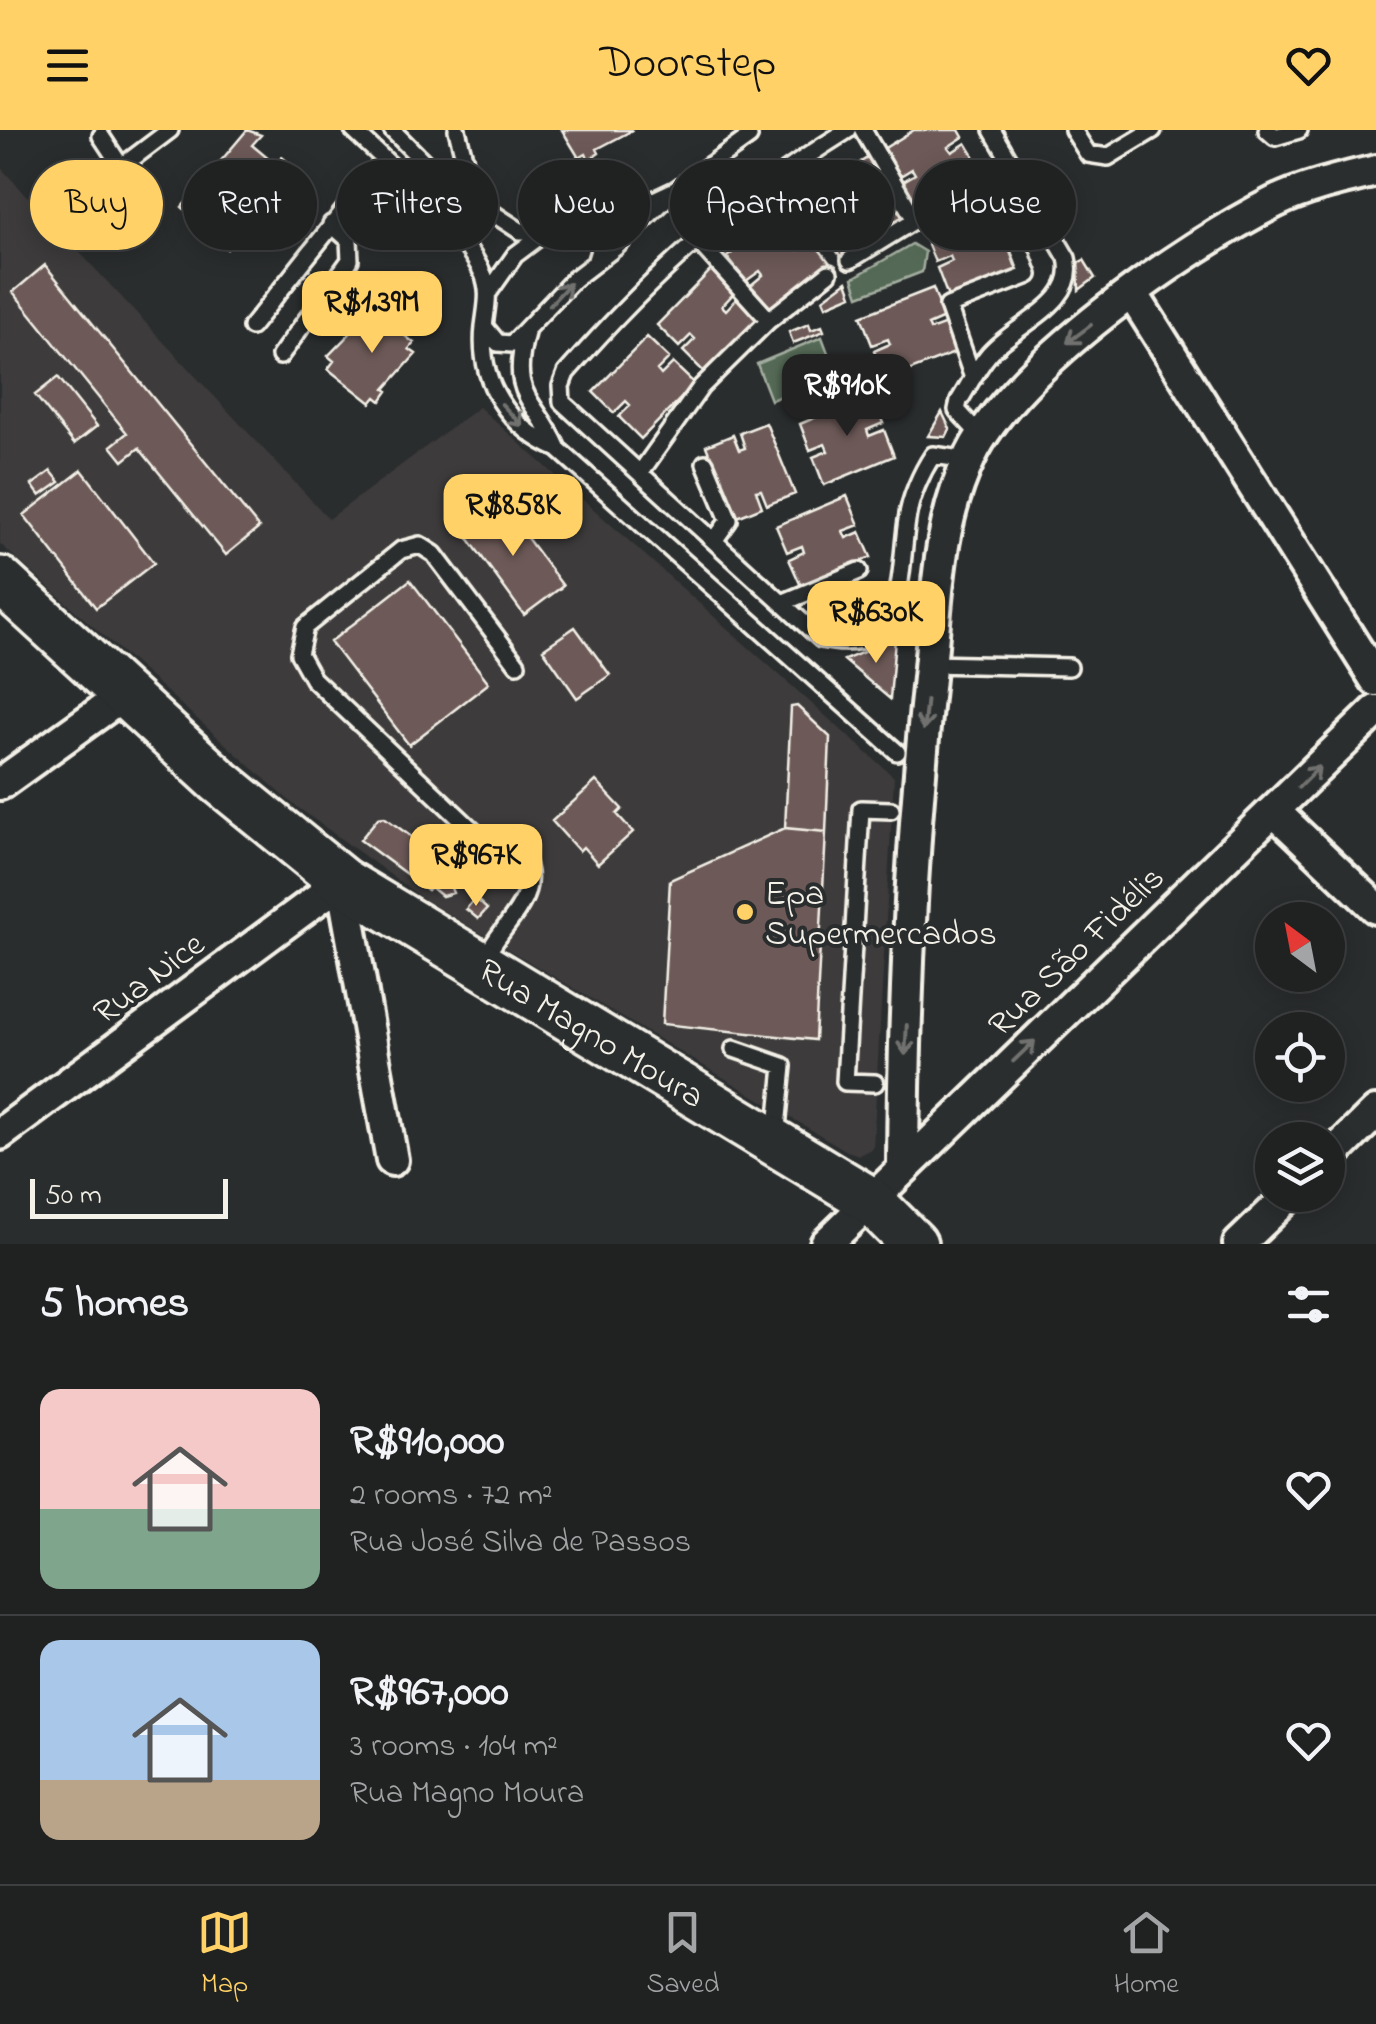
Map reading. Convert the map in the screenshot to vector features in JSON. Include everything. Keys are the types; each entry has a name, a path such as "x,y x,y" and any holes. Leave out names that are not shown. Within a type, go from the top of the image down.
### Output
{"street":[{"path":"903,1166 908,754 930,664 945,520 974,448 1048,358 1132,293 1277,201 1376,171"},
{"path":"1132,293 1376,680"},
{"name":"Rua Magno Moura","path":"0,580 128,692 218,780 342,881 870,1200 914,1244"},
{"path":"0,784 128,692"},
{"name":"Rua São Fidélis","path":"826,1244 1376,710"},
{"path":"1275,812 1376,908"},
{"path":"342,881 392,1160"},
{"name":"Rua Nice","path":"0,1134 342,881"},
{"path":"1345,1142 1376,1112"},
{"path":"1238,1244 1272,1212"}],"lane":[{"path":"130,160 170,130"},
{"path":"354,130 384,160"},
{"path":"392,130 422,160"},
{"path":"458,130 465,160"},
{"path":"798,160 848,130"},
{"path":"863,130 914,218"},
{"path":"992,130 1011,160"},
{"path":"1073,130 1088,154 1108,158 1153,130"},
{"path":"1267,130 1276,137 1300,130"},
{"path":"101,136 116,160"},
{"path":"717,160 750,137"},
{"path":"484,326 504,347 596,260 670,198"},
{"path":"251,328 337,218"},
{"path":"850,260 914,221"},
{"path":"280,356 350,260 349,240 332,224"},
{"path":"466,250 482,272 488,292 484,326 487,376 502,408 528,433 558,449 908,754"},
{"path":"488,292 521,250"},
{"path":"596,260 599,250"},
{"path":"683,250 627,304 566,373 561,386 562,402 821,638 846,644 869,638 886,622 899,598 907,515 924,468 932,455 974,448 958,410 990,353 1062,293 1071,273 1060,250"},
{"path":"706,250 769,320"},
{"path":"973,378 948,306 1029,275 1020,250"},
{"path":"640,473 701,387 769,320 829,272"},
{"path":"526,330 518,374 532,412 558,449"},
{"path":"706,463 729,520 714,541"},
{"path":"482,966 494,940 529,894 532,870 522,851 484,842 313,678 299,654 305,626 400,550 420,545 434,554 517,664"},
{"path":"782,603 858,571"},
{"path":"930,664 1069,667"},
{"path":"874,1084 845,1082 861,809 891,810"},
{"path":"734,1049 783,1066 775,1142"}],"shaded area":[{"path":"0,167 30,199 30,250 78,250 329,519 479,407 894,777 873,1148 859,1155 847,1151 425,900 293,804 0,544"}],"green space":[{"path":"912,244 914,250 925,252 922,272 859,296 853,278"},
{"path":"822,337 836,374 771,400 757,364"}],"building":[{"path":"247,130 261,135 252,145 270,160 222,160"},
{"path":"562,130 633,130 597,149 599,153 589,160 586,154 579,158"},
{"path":"914,130 959,130 963,137 948,147 952,152 966,143 976,160 914,160 914,172 912,169 897,178 894,160 886,160 880,151"},
{"path":"914,175 914,205 900,183"},
{"path":"894,197 905,215 894,222"},
{"path":"736,250 820,250 830,263 770,311 750,286 763,275 760,271 746,281 727,257"},
{"path":"930,250 1013,250 1020,269 948,297 937,268 952,261 950,256 935,262"},
{"path":"1084,260 1095,278 1079,290 1078,263"},
{"path":"45,265 259,528 226,555 139,448 123,461 111,446 127,433 13,292"},
{"path":"711,270 734,293 722,306 726,310 738,297 760,319 706,374 683,351 695,339 691,335 679,347 657,325"},
{"path":"847,281 852,295 826,306 823,299"},
{"path":"933,288 944,318 928,325 930,330 946,324 957,352 885,380 874,351 890,344 888,339 872,345 861,316"},
{"path":"363,310 369,315 373,310 414,343 409,349 416,354 385,389 388,391 381,401 376,397 371,403 328,369 334,361 328,356 362,321 357,317"},
{"path":"809,324 811,330 822,326 824,331 793,343 789,332"},
{"path":"647,337 669,358 657,370 661,375 673,363 695,384 641,439 619,417 630,405 626,401 614,413 593,392"},
{"path":"58,377 97,426 74,444 35,395"},
{"path":"871,394 883,423 867,430 869,436 884,430 894,456 824,485 813,457 828,451 825,444 810,450 800,424"},
{"path":"942,412 950,429 946,437 928,436"},
{"path":"766,423 795,494 767,505 761,490 756,491 762,507 735,518 706,446 733,435 739,450 745,448 740,433"},
{"path":"82,470 154,563 96,608 24,515"},
{"path":"51,471 60,482 40,496 32,485"},
{"path":"847,496 859,525 843,531 846,538 860,532 871,557 801,586 789,559 804,552 802,546 787,552 776,526"},
{"path":"501,503 563,586 524,615 463,531"},
{"path":"410,580 489,683 409,745 330,642"},
{"path":"575,627 610,675 577,698 543,649"},
{"path":"895,639 890,699 844,660"},
{"path":"797,706 830,737 826,832 785,828 791,707"},
{"path":"596,781 622,809 617,814 633,832 598,864 583,847 579,851 552,821"},
{"path":"384,817 456,869 448,880 453,893 442,896 431,887 428,890 360,840 378,818"},
{"name":"Epa Supermercados","path":"785,828 826,832 815,1040 662,1024 670,880"},
{"path":"475,898 487,909 478,919 466,909"}],"place":[{"name":"Epa Supermercados","path":"745,912"}]}
